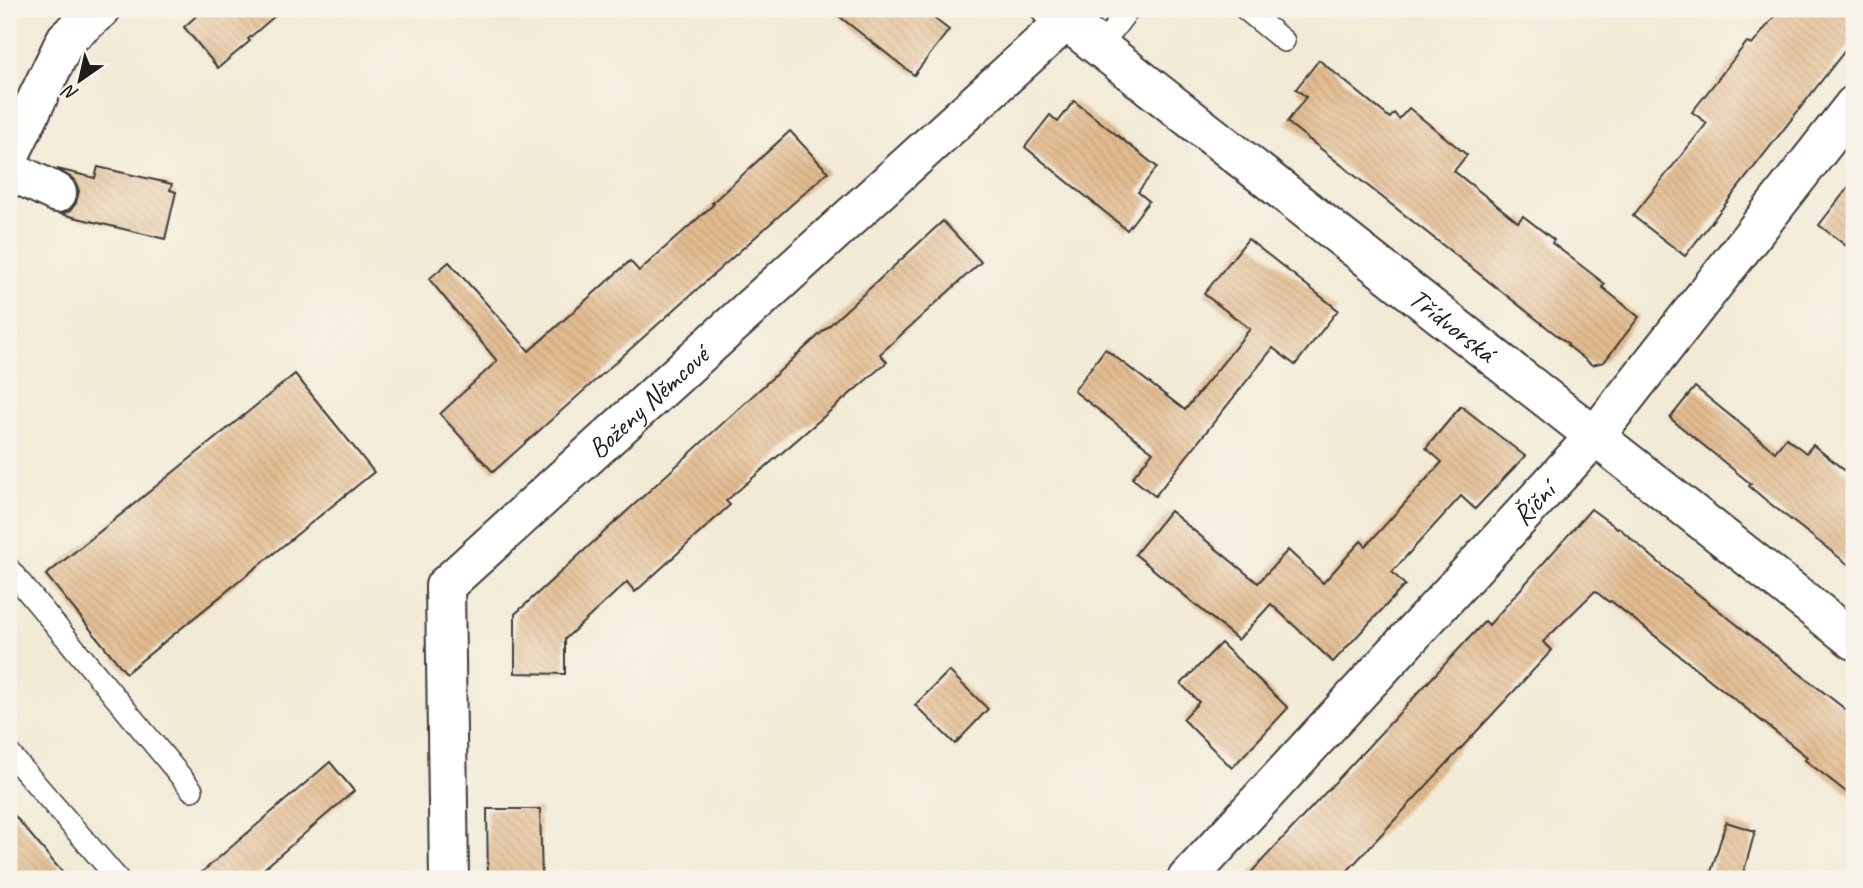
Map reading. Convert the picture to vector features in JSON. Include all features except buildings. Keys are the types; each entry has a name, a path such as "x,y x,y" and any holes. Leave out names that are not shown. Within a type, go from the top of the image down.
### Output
{"street":[{"path":"9,157 66,39 101,9"},
{"name":"Třídvorská","path":"1059,15 1854,640"},
{"name":"Boženy Němcové","path":"449,879 445,586 1059,15"},
{"name":"Říční","path":"1186,879 1595,436 1854,105"},
{"path":"9,170 57,193"}],"lane":[{"path":"1100,47 1129,9"},
{"path":"1245,9 1284,41"},
{"path":"9,569 192,790"},
{"path":"9,753 118,879"}]}
